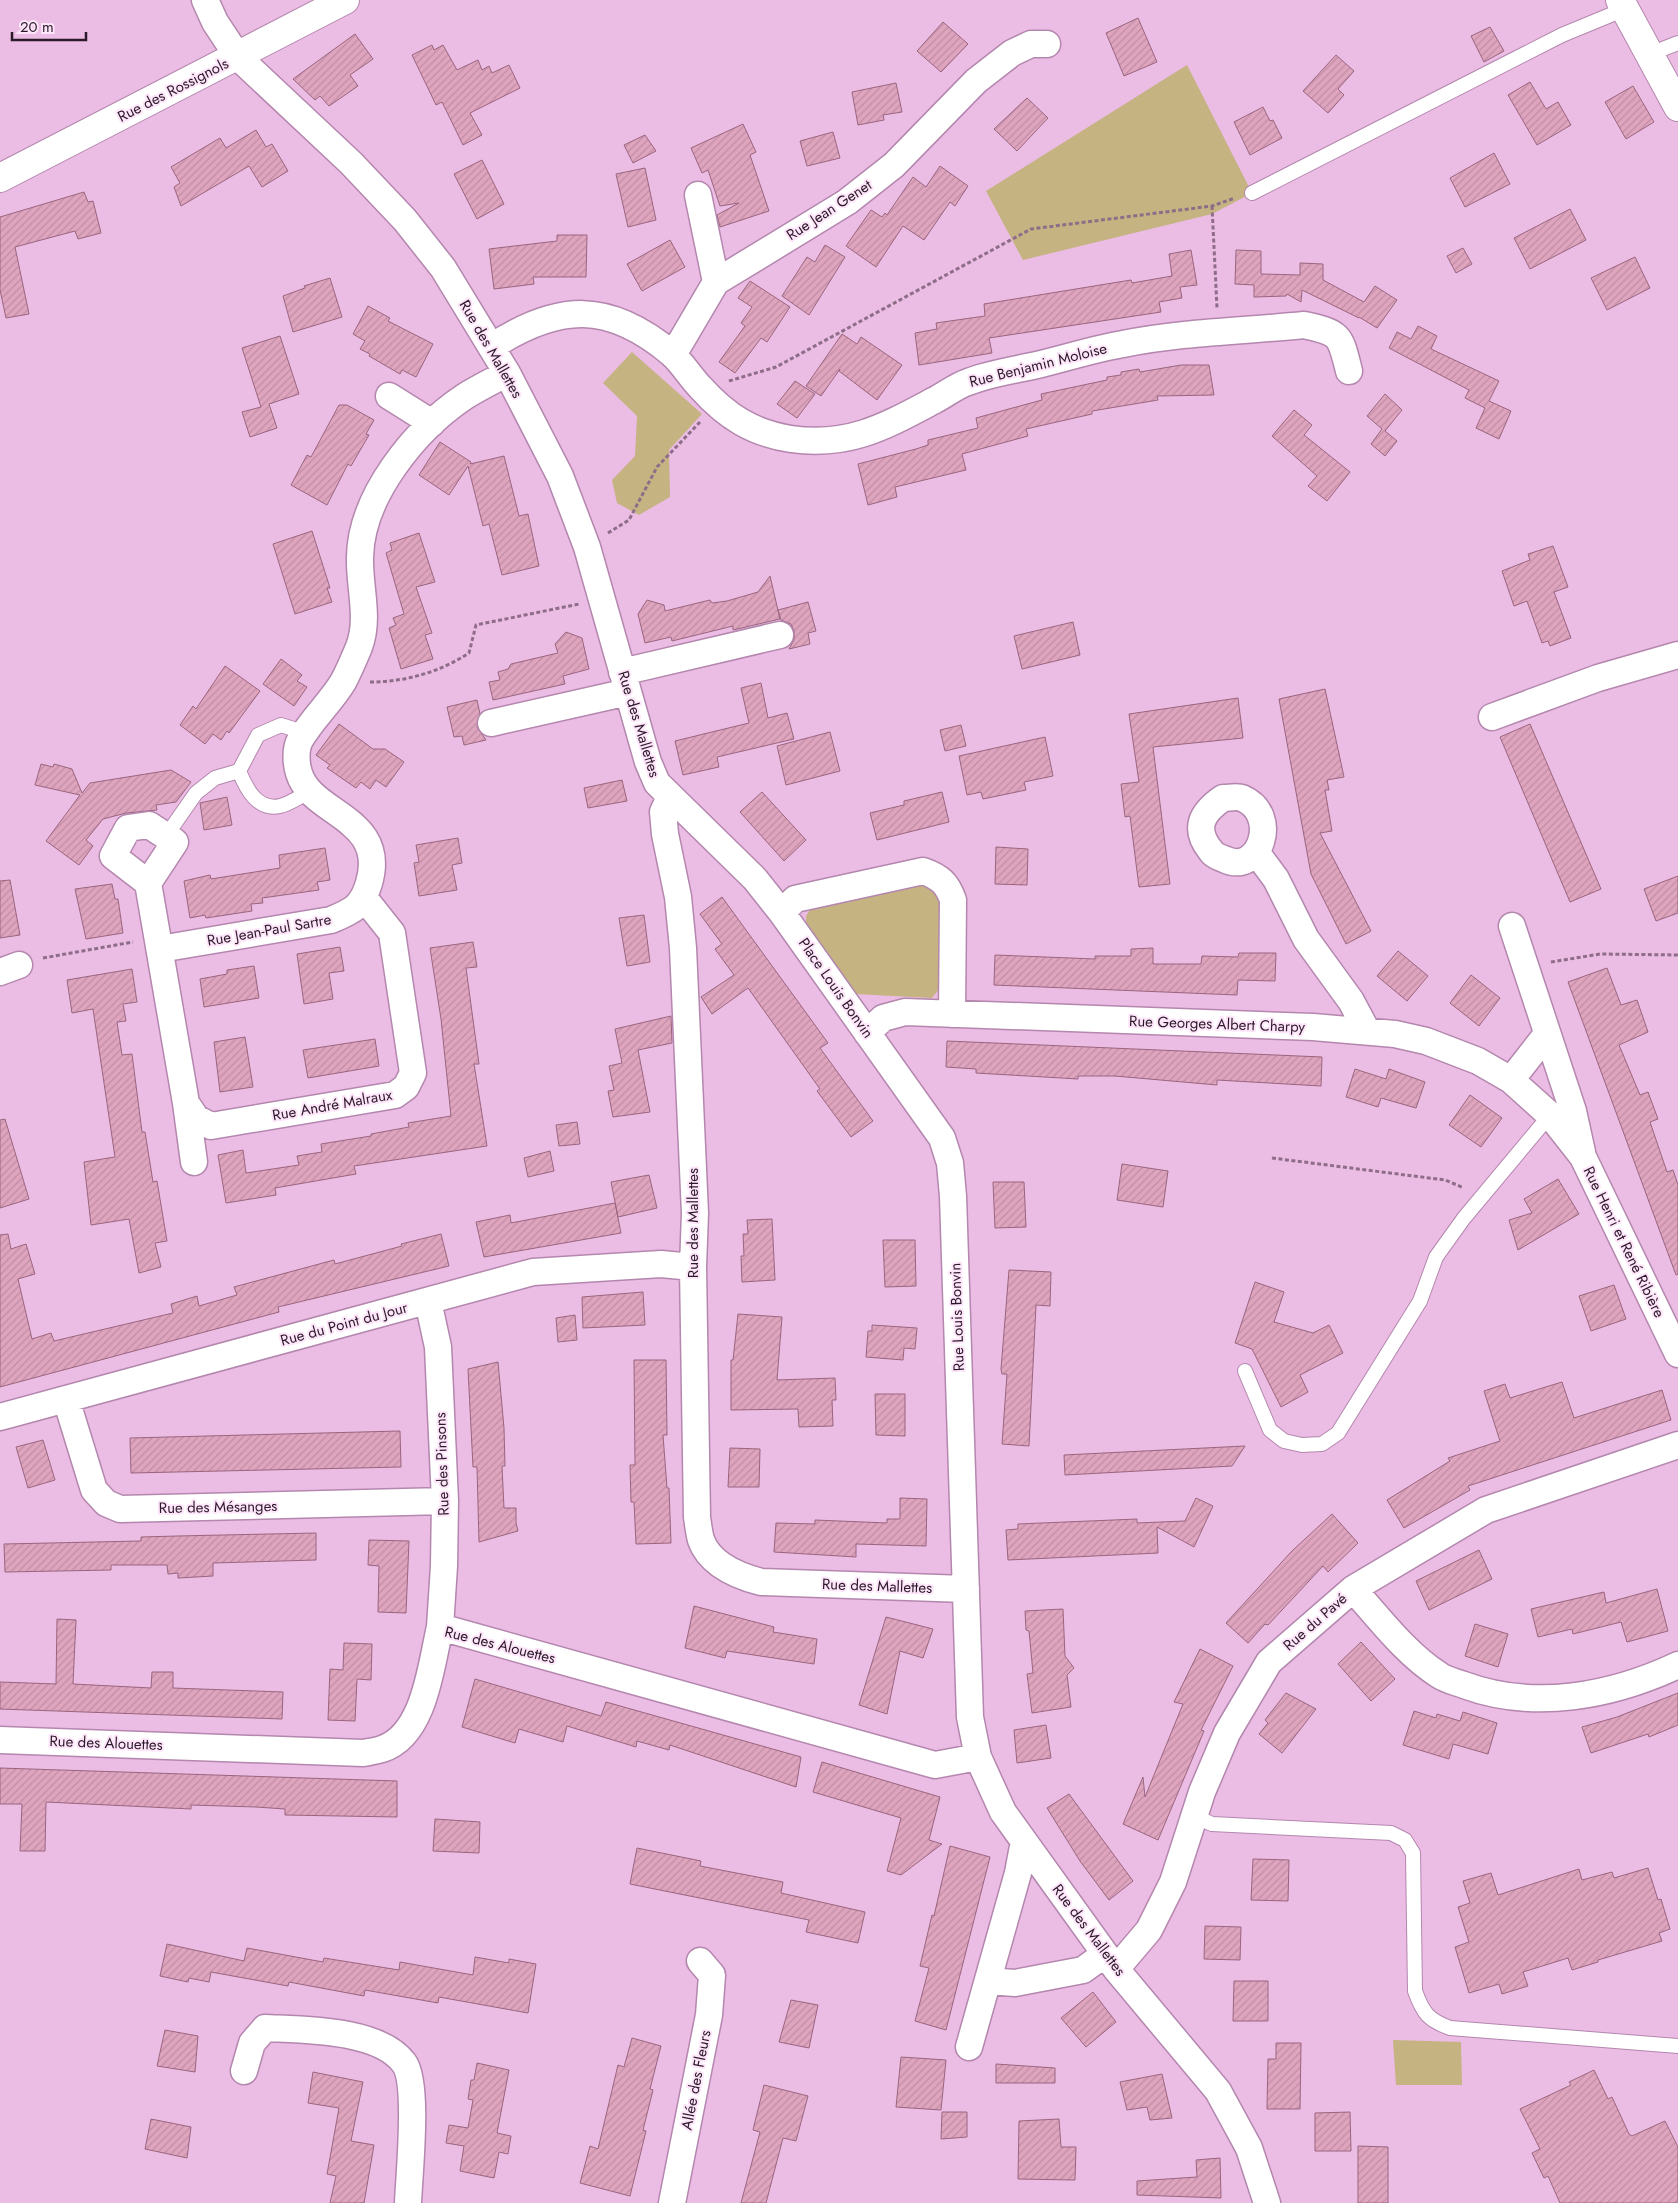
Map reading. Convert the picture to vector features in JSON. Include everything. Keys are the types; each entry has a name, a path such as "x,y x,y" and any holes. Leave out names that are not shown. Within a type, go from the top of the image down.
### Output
{"street":[{"name":"Rue des Mallettes","path":"205,0 215,22 238,57 352,163 405,220 443,268 507,373 560,476 587,548 648,762 657,783 670,797 663,812 664,834 678,897 683,948 696,1213 694,1267 697,1517 702,1542 715,1560 737,1576 761,1582 966,1589 970,1718 978,1757 1003,1812 1110,1961 1218,2092 1249,2148 1267,2203"},
{"name":"Rue des Rossignols","path":"0,178 238,57 345,0"},
{"path":"1623,5 1678,107"},
{"name":"Rue Jean Genet","path":"673,355 716,282 847,202 887,170 976,81 1012,53 1031,44 1047,44"},
{"path":"698,195 716,282"},
{"name":"Rue Benjamin Moloise","path":"491,347 509,335 546,318 583,313 614,318 638,330 673,355 709,397 730,415 756,431 792,439 828,440 863,435 881,429 968,382 1124,343 1304,325 1328,330 1341,341 1348,371"},
{"path":"365,899 371,870 370,856 364,839 353,823 309,792 299,774 297,756 300,741 343,682 360,646 365,622 360,556 365,528 381,488 407,449 432,423 464,398 507,373"},
{"path":"389,396 432,423"},
{"path":"491,724 780,635"},
{"path":"1492,717 1598,678 1678,655"},
{"name":"Place Louis Bonvin","path":"670,797 755,880 782,913 889,1063"},
{"path":"148,883 175,842 149,826 128,828 113,856 148,883 186,1103 194,1162"},
{"path":"1256,852 1276,879 1306,939 1351,1001 1367,1031"},
{"path":"782,913 796,898 923,871 938,876 948,886 953,900 952,1014"},
{"name":"Rue Jean-Paul Sartre","path":"159,943 331,920 352,912 365,899"},
{"name":"Rue André Malraux","path":"186,1103 196,1118 211,1126 395,1095 406,1088 413,1073 392,933 365,899"},
{"name":"Rue Henri et René Ribière","path":"1512,926 1573,1111 1583,1157"},
{"name":"Rue Georges Albert Charpy","path":"867,1033 883,1018 906,1012 1313,1027 1395,1034 1426,1041 1478,1061 1511,1080 1550,1115"},
{"path":"1511,1080 1547,1034"},
{"name":"Rue Louis Bonvin","path":"889,1063 942,1138 950,1163 954,1206 966,1589"},
{"name":"Rue Henri et René Ribière","path":"1550,1115 1583,1157 1678,1354"},
{"name":"Rue du Point du Jour","path":"0,1417 533,1272 661,1264 694,1267"},
{"name":"Rue des Pinsons","path":"428,1301 438,1347 444,1501 444,1566 440,1627"},
{"name":"Rue des Mésanges","path":"66,1399 94,1490 106,1503 120,1509 444,1501"},
{"name":"Rue du Pavé","path":"988,1981 1016,1983 1083,1970 1133,1951 1149,1930 1173,1882 1202,1792 1227,1733 1269,1662 1353,1589 1486,1510 1678,1445"},
{"path":"1353,1589 1417,1658 1440,1676 1484,1693 1538,1699 1591,1694 1645,1680 1678,1665"},
{"name":"Rue des Alouettes","path":"0,1740 363,1753 383,1749 406,1734 421,1708 440,1627 935,1765 978,1757"},
{"path":"969,2047 1018,1872 1024,1841"},
{"name":"Allée des Fleurs","path":"672,2203 709,2015 712,1975 700,1962"},
{"path":"244,2072 252,2043 265,2028 301,2030 366,2039 388,2048 405,2064 412,2089 408,2203"}],"lane":[{"path":"1252,193 1623,5"},
{"path":"1650,54 1678,42"},
{"path":"166,836 196,793 215,778 239,771 258,735 281,725 306,733"},
{"path":"239,771 249,793 263,804 280,806 309,792"},
{"path":"1245,1371 1270,1430 1284,1441 1302,1445 1322,1444 1338,1433 1420,1301 1436,1257 1482,1196 1550,1115"},
{"path":"1194,1816 1212,1824 1391,1833 1405,1840 1413,1853 1415,1991 1422,2009 1434,2022 1450,2028 1678,2046"}],"path":[{"path":"587,548 629,520 657,467 709,397 776,366 1031,229 1212,206 1252,193"},
{"path":"1212,206 1218,333"},
{"path":"343,682 395,682 451,665 469,653 476,625 601,599"},
{"path":"9,969 38,959 159,943"},
{"path":"1526,969 1565,959 1600,954 1678,955"},
{"path":"1272,1158 1446,1180 1482,1196"}],"shaded area":[{"path":"1187,65 1252,193 1212,214 1023,260 986,191"},
{"path":"632,352 702,414 669,450 670,497 639,515 617,503 612,480 635,456 637,416 603,383"},
{"path":"923,884 936,890 943,901 940,988 932,998 855,994 806,925 806,916 812,907"},
{"path":"1393,2040 1461,2042 1462,2085 1396,2085"}],"building":[{"path":"1138,18 1157,62 1124,76 1106,33"},
{"path":"943,22 968,44 941,72 917,51"},
{"path":"1490,27 1504,51 1484,62 1471,36"},
{"path":"355,34 373,59 350,75 358,86 329,106 320,96 315,100 293,79"},
{"path":"432,45 434,50 443,45 457,70 478,60 482,70 489,66 492,73 509,65 520,88 470,113 482,135 463,145 442,102 436,105 412,55"},
{"path":"1336,55 1354,71 1338,89 1344,95 1328,113 1303,91"},
{"path":"1530,82 1546,109 1558,102 1571,125 1537,145 1508,95"},
{"path":"896,83 902,112 883,115 884,120 858,125 852,92"},
{"path":"1633,86 1654,122 1626,139 1605,102"},
{"path":"1027,98 1048,118 1017,151 994,129"},
{"path":"1263,107 1270,121 1273,120 1282,138 1250,155 1234,122"},
{"path":"743,124 756,152 750,155 769,211 720,227 717,215 739,203 720,206 708,170 702,173 691,148"},
{"path":"256,130 266,147 272,144 288,171 262,187 249,166 181,206 174,187 180,183 171,167 220,138 226,148"},
{"path":"833,132 840,158 807,166 800,141"},
{"path":"645,135 656,151 633,163 624,145"},
{"path":"1494,153 1510,184 1465,207 1450,178"},
{"path":"482,160 504,204 477,219 454,174"},
{"path":"940,166 968,186 955,206 950,202 924,240 903,226 876,267 846,246 871,210 882,217 885,213 887,215 913,177 926,187"},
{"path":"645,168 656,220 628,227 616,174"},
{"path":"84,192 88,202 93,201 101,233 78,239 75,231 15,247 29,314 6,318 0,290 0,217"},
{"path":"1570,209 1586,240 1530,269 1514,238"},
{"path":"557,235 587,235 586,277 533,277 534,284 494,289 489,249 557,241"},
{"path":"670,240 685,267 642,291 627,264"},
{"path":"825,245 845,257 809,315 782,296 807,257 815,262"},
{"path":"1463,248 1472,264 1456,273 1447,256"},
{"path":"1191,250 1197,285 1180,287 1182,298 1159,302 1161,312 989,338 992,353 919,365 915,333 937,329 936,323 985,316 984,304 1131,280 1132,283 1172,276 1169,254"},
{"path":"1236,250 1261,251 1261,274 1300,275 1300,263 1323,264 1323,280 1364,302 1375,286 1397,300 1377,328 1359,317 1302,290 1301,302 1287,294 1286,296 1254,297 1254,285 1235,284"},
{"path":"1635,257 1650,288 1607,310 1591,278"},
{"path":"330,278 342,317 293,332 283,296 305,288 304,286"},
{"path":"750,281 790,307 767,342 761,338 735,373 719,362 745,326 741,323 752,307 738,298"},
{"path":"368,306 390,318 388,321 433,344 416,377 402,370 400,374 360,349 365,341 353,334"},
{"path":"1418,326 1437,336 1431,349 1499,381 1489,401 1511,411 1499,439 1476,428 1485,408 1465,398 1469,390 1389,348 1397,332 1411,339"},
{"path":"842,334 857,344 861,337 902,365 877,400 839,371 840,369 821,396 806,386"},
{"path":"280,336 299,394 269,404 277,428 250,437 242,412 261,407 242,348"},
{"path":"1181,365 1209,365 1214,395 1157,396 1158,400 1092,411 1092,414 1026,429 1028,436 962,454 966,470 895,487 897,497 868,505 858,464 928,445 928,440 978,428 976,418 1042,400 1041,394 1107,380 1107,377 1121,375 1121,372 1139,369 1140,372"},
{"path":"795,381 815,394 797,418 777,404"},
{"path":"1385,394 1402,410 1385,431 1397,441 1385,456 1371,444 1382,429 1367,416"},
{"path":"339,405 347,405 374,420 366,434 369,435 351,466 348,464 327,505 291,485 307,455 311,457"},
{"path":"1294,410 1312,425 1304,435 1350,472 1327,501 1308,486 1317,476 1272,436"},
{"path":"440,442 471,462 470,464 504,456 519,516 528,514 539,566 502,575 489,524 483,526 468,466 449,495 419,475"},
{"path":"312,531 330,588 327,588 332,602 295,614 273,544"},
{"path":"419,533 435,582 416,587 432,633 425,635 433,659 401,669 389,628 396,625 393,618 404,614 386,553 392,550 390,543"},
{"path":"1553,546 1568,587 1554,592 1571,638 1550,646 1548,641 1542,643 1527,601 1514,606 1502,571 1530,560 1528,554"},
{"path":"770,576 780,619 733,630 733,626 672,641 671,637 645,643 638,614 647,600 664,605 665,611 710,600 712,603 727,601 758,592"},
{"path":"808,602 816,631 808,633 810,644 789,649 794,640 794,631 791,624 781,620 778,610"},
{"path":"1073,622 1080,655 1022,669 1014,636"},
{"path":"566,632 582,638 589,669 563,676 565,684 493,700 489,682 500,680 498,672 508,669 511,664 558,653 555,644"},
{"path":"281,659 302,675 297,681 307,687 294,706 263,684"},
{"path":"225,666 260,691 229,733 227,731 221,740 213,734 205,744 180,725 193,706 196,709"},
{"path":"761,683 768,718 787,713 794,739 717,757 719,767 683,775 675,741 749,723 741,688"},
{"path":"1325,689 1344,777 1327,780 1329,790 1325,790 1332,831 1320,833 1371,931 1346,944 1311,874 1279,699"},
{"path":"1238,698 1243,738 1153,747 1170,884 1139,887 1130,816 1125,817 1121,784 1139,782 1129,714"},
{"path":"477,700 480,714 477,727 486,740 464,745 462,736 454,737 447,707"},
{"path":"339,724 373,749 385,749 404,762 386,787 376,780 370,789 361,782 356,788 327,768 330,765 316,755"},
{"path":"1530,724 1601,889 1570,902 1500,737"},
{"path":"961,725 966,746 945,751 940,730"},
{"path":"830,732 840,771 786,785 777,746"},
{"path":"1045,737 1053,776 1024,782 1026,790 983,799 981,792 967,795 959,756"},
{"path":"41,764 53,767 54,764 72,769 82,793 90,783 171,770 191,782 176,802 156,805 157,810 126,813 103,819 86,840 93,846 79,865 46,841 80,795 35,785"},
{"path":"622,780 627,801 588,808 584,788"},
{"path":"762,792 806,840 784,861 740,812"},
{"path":"942,792 949,822 877,840 870,813 904,805 904,801"},
{"path":"227,797 232,825 204,830 200,803"},
{"path":"458,838 462,863 452,865 457,890 419,896 414,863 419,862 416,845"},
{"path":"996,847 1028,849 1027,885 995,884"},
{"path":"325,848 330,880 317,882 319,890 262,898 263,903 251,904 252,911 206,918 205,915 190,918 184,881 210,875 211,879 280,868 279,855"},
{"path":"1678,876 1678,913 1656,921 1644,889"},
{"path":"10,880 20,935 0,938 0,881"},
{"path":"112,884 115,899 118,899 123,933 86,939 75,889"},
{"path":"722,897 828,1043 820,1048 873,1121 851,1137 817,1091 820,1089 748,988 712,1014 701,997 734,975 715,949 722,944 700,914"},
{"path":"644,915 650,962 627,966 619,918"},
{"path":"473,942 477,967 466,968 479,1064 474,1064 487,1146 354,1166 356,1174 275,1188 276,1195 226,1203 218,1155 243,1150 246,1173 299,1165 297,1156 322,1152 321,1144 371,1136 371,1134 409,1127 408,1123 451,1116 441,1019 430,948"},
{"path":"340,947 344,971 329,973 333,999 304,1004 297,954"},
{"path":"1153,948 1153,964 1201,964 1202,956 1238,957 1239,953 1276,953 1275,981 1238,980 1237,995 994,985 995,955 1095,959 1095,956 1131,956 1131,949"},
{"path":"1398,951 1428,976 1407,1001 1377,976"},
{"path":"254,966 259,998 204,1007 200,979 227,974 227,970"},
{"path":"1607,968 1621,1005 1637,1000 1648,1032 1619,1045 1640,1095 1648,1092 1658,1119 1650,1122 1667,1172 1673,1170 1678,1185 1678,1274 1676,1275 1568,982"},
{"path":"132,969 137,1002 123,1004 126,1021 117,1022 122,1055 132,1054 142,1132 145,1132 153,1182 157,1181 167,1241 155,1243 161,1267 139,1273 129,1219 91,1225 84,1162 115,1157 93,1009 72,1013 67,980"},
{"path":"1471,975 1500,998 1479,1026 1450,1003"},
{"path":"671,1016 672,1043 638,1050 650,1112 613,1117 608,1091 614,1090 609,1066 622,1063 615,1029"},
{"path":"245,1037 253,1087 220,1092 214,1042"},
{"path":"375,1039 379,1066 308,1078 303,1050"},
{"path":"947,1041 1322,1057 1321,1086 1217,1080 1217,1085 1115,1076 1078,1076 1078,1079 976,1073 976,1069 946,1067"},
{"path":"1355,1069 1386,1079 1389,1069 1425,1082 1416,1108 1381,1098 1378,1107 1346,1097"},
{"path":"1470,1095 1502,1118 1481,1147 1449,1125"},
{"path":"5,1119 29,1199 0,1208 0,1120"},
{"path":"577,1122 580,1144 559,1146 556,1125"},
{"path":"550,1151 554,1171 528,1177 524,1158"},
{"path":"1122,1164 1168,1171 1163,1207 1117,1200"},
{"path":"649,1175 657,1208 618,1217 611,1182"},
{"path":"1558,1179 1579,1214 1518,1250 1509,1220 1532,1213 1524,1199"},
{"path":"993,1182 1024,1182 1026,1227 995,1228"},
{"path":"615,1203 621,1233 484,1257 476,1222 510,1215 511,1223"},
{"path":"772,1219 775,1280 742,1282 741,1256 744,1256 743,1234 748,1234 747,1220"},
{"path":"8,1234 11,1249 26,1244 35,1274 18,1279 32,1339 51,1333 54,1341 173,1313 171,1304 197,1296 199,1306 237,1295 234,1287 334,1260 335,1264 441,1234 449,1266 278,1307 279,1312 0,1387 0,1235"},
{"path":"883,1240 915,1240 916,1286 885,1287"},
{"path":"1009,1270 1051,1272 1050,1306 1036,1305 1029,1446 1002,1444 1007,1374 1002,1374 1001,1369"},
{"path":"1255,1282 1284,1292 1274,1322 1313,1333 1329,1325 1343,1353 1300,1375 1308,1392 1281,1407 1252,1349 1235,1343"},
{"path":"1614,1285 1626,1319 1591,1331 1579,1296"},
{"path":"643,1292 645,1325 583,1328 582,1297"},
{"path":"738,1314 782,1317 777,1380 835,1378 836,1400 832,1400 833,1426 799,1427 798,1409 731,1410 731,1360 733,1360"},
{"path":"575,1315 577,1340 558,1342 556,1318"},
{"path":"872,1325 917,1328 915,1349 904,1348 903,1360 866,1357 868,1331 872,1331"},
{"path":"634,1360 666,1360 667,1435 663,1435 667,1488 669,1488 671,1543 636,1544 634,1502 631,1502 630,1465 635,1465"},
{"path":"498,1362 504,1428 505,1466 502,1466 504,1508 516,1508 518,1531 479,1542 477,1467 473,1467 468,1369"},
{"path":"1562,1382 1574,1418 1662,1390 1671,1420 1468,1486 1470,1490 1404,1528 1387,1500 1450,1461 1448,1458 1500,1441 1484,1391 1505,1384 1510,1398"},
{"path":"875,1394 905,1394 905,1436 876,1435"},
{"path":"400,1431 401,1467 131,1473 130,1438"},
{"path":"43,1440 55,1480 28,1488 16,1447"},
{"path":"1245,1446 1232,1466 1065,1475 1064,1455"},
{"path":"730,1448 760,1449 759,1487 728,1487"},
{"path":"900,1498 927,1499 926,1546 856,1544 856,1557 774,1552 776,1523 815,1524 815,1520 887,1523 887,1519 900,1519"},
{"path":"1196,1498 1213,1506 1194,1547 1157,1527 1158,1553 1008,1560 1006,1530 1018,1529 1018,1524 1137,1519 1137,1523 1185,1521"},
{"path":"1332,1514 1358,1543 1328,1572 1323,1566 1268,1625 1265,1624 1248,1643 1226,1623 1292,1551"},
{"path":"316,1533 316,1560 213,1563 213,1576 178,1578 178,1573 168,1574 167,1565 111,1565 111,1570 5,1572 4,1544 141,1541 141,1537"},
{"path":"369,1540 409,1541 406,1613 378,1612 379,1566 368,1565"},
{"path":"1479,1550 1492,1579 1429,1610 1416,1581"},
{"path":"1657,1589 1668,1631 1627,1642 1621,1622 1573,1634 1572,1629 1538,1637 1531,1609 1604,1592 1606,1603"},
{"path":"694,1606 774,1627 773,1632 817,1639 814,1664 727,1651 725,1658 685,1648"},
{"path":"1063,1609 1065,1656 1074,1668 1067,1675 1071,1707 1032,1713 1027,1674 1033,1673 1025,1611"},
{"path":"886,1617 933,1629 923,1658 900,1651 887,1714 859,1705"},
{"path":"57,1619 76,1620 73,1684 151,1688 152,1672 173,1672 173,1688 283,1692 282,1719 0,1709 0,1682 56,1684"},
{"path":"1475,1624 1508,1634 1498,1667 1465,1656"},
{"path":"1361,1642 1395,1679 1371,1701 1338,1664"},
{"path":"344,1643 372,1644 371,1680 357,1679 355,1721 328,1720 330,1669 343,1670"},
{"path":"1200,1649 1233,1666 1201,1730 1204,1731 1158,1840 1123,1824 1143,1777 1145,1797 1183,1704 1174,1702"},
{"path":"475,1679 601,1716 606,1702 801,1757 796,1787 670,1745 669,1750 637,1741 636,1747 567,1726 563,1742 519,1729 515,1743 462,1727"},
{"path":"1286,1693 1316,1709 1282,1753 1259,1734 1268,1723 1265,1720"},
{"path":"1678,1693 1678,1725 1649,1737 1648,1734 1591,1753 1582,1727 1617,1717"},
{"path":"1414,1711 1436,1718 1437,1714 1460,1721 1463,1712 1497,1723 1488,1754 1453,1744 1449,1759 1403,1745"},
{"path":"1046,1725 1051,1758 1017,1763 1014,1730"},
{"path":"822,1762 940,1797 929,1840 942,1844 901,1875 887,1871 901,1818 813,1792"},
{"path":"0,1768 397,1781 397,1817 285,1815 285,1809 256,1807 191,1805 191,1809 46,1802 45,1851 20,1851 22,1804 0,1804"},
{"path":"1069,1794 1133,1881 1109,1900 1080,1861 1047,1808"},
{"path":"435,1819 480,1822 479,1853 433,1851"},
{"path":"950,1846 990,1857 946,2030 915,2021 929,1968 920,1966"},
{"path":"637,1848 701,1861 700,1866 783,1882 781,1893 865,1912 858,1943 806,1932 809,1920 630,1884"},
{"path":"1253,1859 1289,1860 1288,1901 1251,1900"},
{"path":"1648,1868 1658,1900 1661,1899 1670,1929 1659,1933 1662,1941 1598,1960 1598,1962 1572,1970 1568,1958 1523,1972 1528,1986 1502,1994 1499,1984 1469,1993 1455,1947 1469,1942 1458,1907 1470,1903 1463,1881 1491,1873 1498,1895 1579,1869 1582,1880 1612,1872 1614,1878"},
{"path":"1205,1926 1241,1927 1240,1960 1204,1959"},
{"path":"167,1944 244,1961 247,1948 323,1962 324,1958 399,1970 400,1962 473,1975 475,1957 509,1963 509,1959 536,1964 528,2013 439,1997 438,2003 365,1990 364,1996 289,1982 288,1986 211,1972 209,1982 189,1978 188,1982 160,1976"},
{"path":"1234,1981 1268,1981 1268,2021 1233,2021"},
{"path":"1093,1992 1116,2022 1086,2047 1061,2018"},
{"path":"791,2000 818,2005 809,2048 779,2042"},
{"path":"165,2030 198,2036 195,2072 157,2066"},
{"path":"632,2038 661,2046 650,2089 653,2090 643,2130 646,2131 630,2196 580,2183 590,2146 598,2149 618,2065 624,2067"},
{"path":"1276,2043 1301,2043 1300,2109 1267,2109 1268,2059 1276,2059"},
{"path":"901,2057 946,2060 941,2110 896,2107"},
{"path":"477,2063 509,2070 497,2133 511,2136 508,2154 499,2152 494,2178 460,2171 464,2146 446,2143 449,2125 468,2128 473,2100 468,2099 471,2080 474,2080"},
{"path":"996,2064 1055,2068 1055,2083 996,2083"},
{"path":"1594,2070 1608,2099 1612,2097 1629,2134 1632,2136 1665,2121 1678,2147 1678,2203 1560,2203 1548,2176 1544,2178 1532,2153 1540,2149 1520,2109 1571,2085 1569,2082"},
{"path":"313,2072 363,2082 351,2141 374,2145 364,2203 330,2203 336,2176 327,2174 339,2108 308,2103"},
{"path":"1162,2074 1172,2118 1150,2120 1147,2107 1127,2110 1120,2082"},
{"path":"764,2085 808,2096 796,2141 783,2138 766,2203 741,2203 760,2132 753,2130"},
{"path":"942,2112 967,2112 967,2137 941,2139"},
{"path":"1350,2112 1351,2151 1315,2151 1315,2113"},
{"path":"151,2119 191,2127 187,2158 145,2149"},
{"path":"1059,2119 1061,2147 1076,2147 1075,2180 1018,2179 1019,2121"},
{"path":"1358,2146 1388,2147 1388,2203 1358,2203"},
{"path":"1220,2158 1221,2198 1137,2195 1137,2181 1197,2177 1196,2160"}]}
